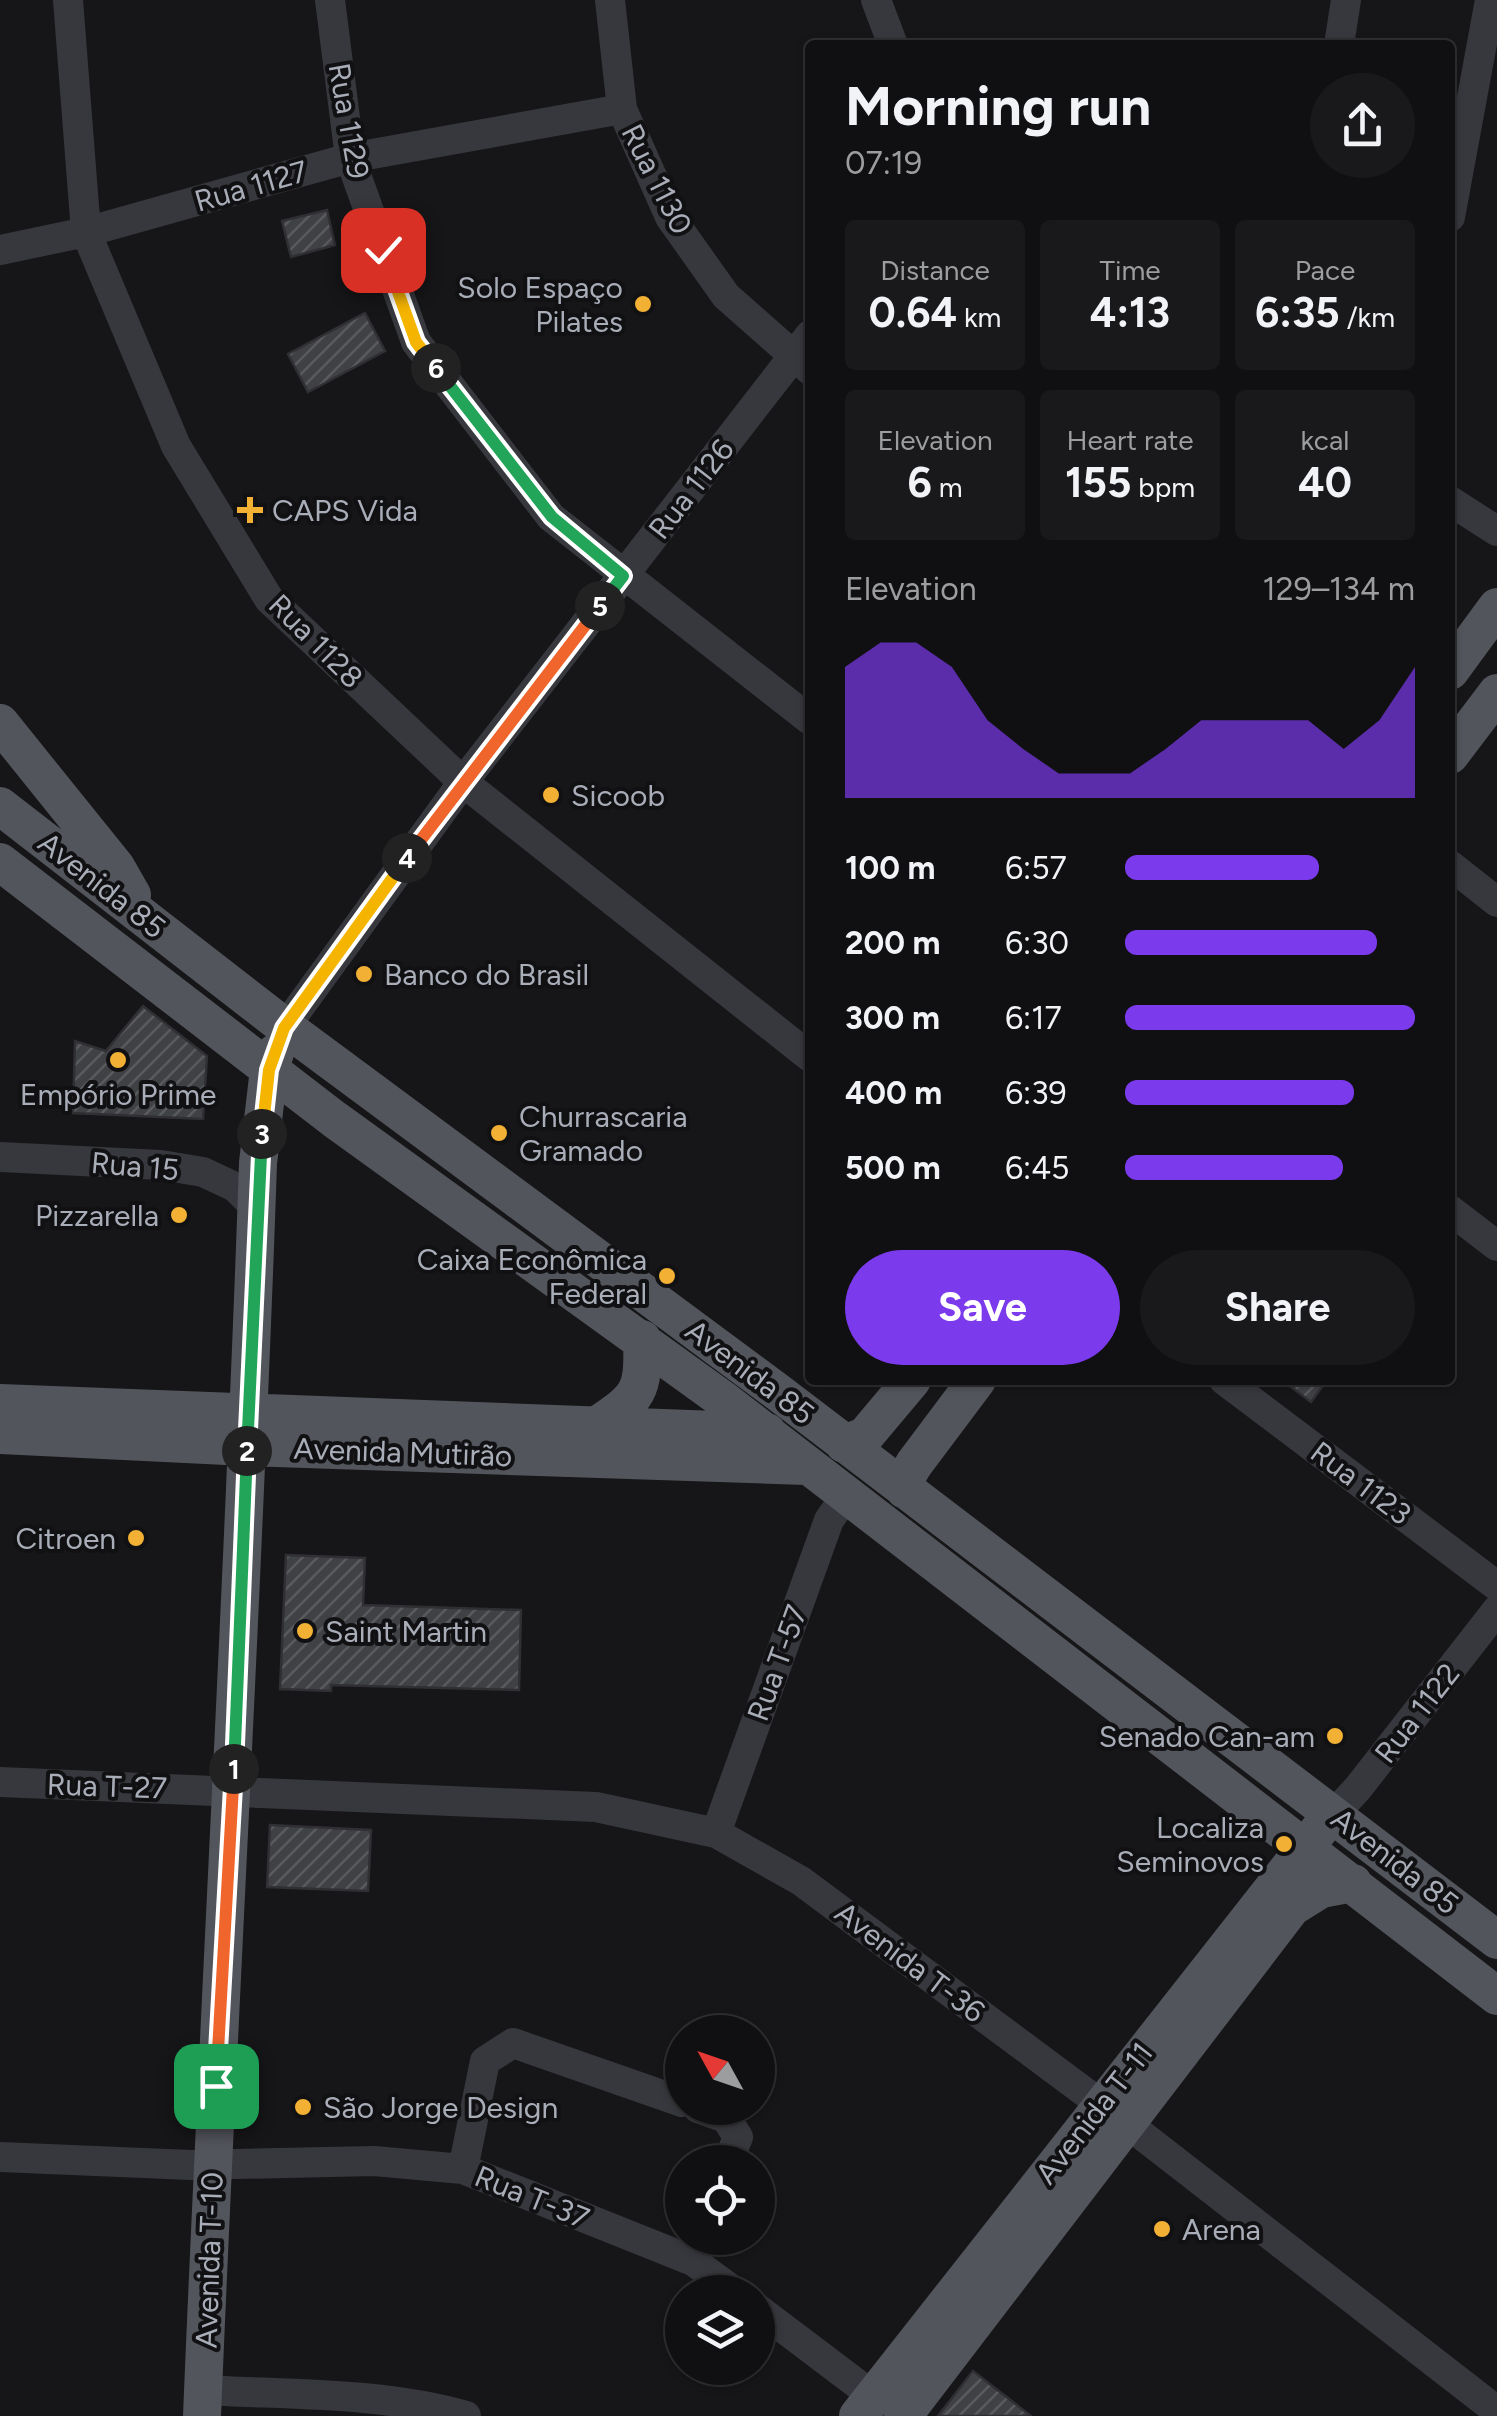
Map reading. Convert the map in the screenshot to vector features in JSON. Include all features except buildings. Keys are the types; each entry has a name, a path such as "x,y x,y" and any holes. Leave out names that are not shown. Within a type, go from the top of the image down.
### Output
{"main road":[{"path":"1455,664 1497,607"},
{"path":"1455,748 1497,693"},
{"path":"0,724 116,867 146,918"},
{"name":"Avenida 85","path":"0,806 284,1028 844,1444 1497,1940"},
{"name":"Avenida 85","path":"0,862 334,1119 642,1339 1497,1996"},
{"name":"Avenida T-10","path":"202,2403 202,2164 248,1430 258,1164 269,1070 284,1028"},
{"path":"258,1164 279,1132 291,1124 317,1116 334,1119"},
{"path":"596,1426 631,1402 640,1386 642,1339"},
{"path":"844,1444 866,1436 908,1385"},
{"path":"905,1490 914,1464 973,1385"},
{"name":"Avenida Mutirão","path":"0,1403 248,1430 806,1466"},
{"name":"Avenida Mutirão","path":"0,1434 596,1426 763,1432"},
{"path":"763,1432 793,1435 1220,1758 1257,1756"},
{"path":"1334,1814 1354,1883"},
{"name":"Avenida T-11","path":"883,2411 1112,2113 1303,1846 1334,1814"},
{"name":"Avenida T-11","path":"1112,2113 1292,1907 1322,1889 1354,1883"}],"street":[{"name":"Rua 1128","path":"68,0 86,232 176,446 269,600 462,782 805,1053"},
{"name":"Rua 1129","path":"330,0 350,158 416,342 552,517 805,716"},
{"name":"Rua 1130","path":"610,0 622,109 670,217 726,296 804,354"},
{"path":"876,0 890,40"},
{"path":"1340,40 1346,0"},
{"path":"1455,190 1490,0"},
{"name":"Rua 1127","path":"0,250 86,232 350,158 622,109"},
{"name":"Rua 1126","path":"284,1028 462,782 804,354"},
{"path":"1455,504 1497,531"},
{"path":"1455,869 1497,902"},
{"name":"Rua 15","path":"0,1157 161,1165 203,1172 234,1187 257,1209"},
{"path":"1455,1214 1497,1246"},
{"name":"Rua 1123","path":"1231,1385 1497,1586"},
{"name":"Rua T-57","path":"716,1833 830,1520 845,1497"},
{"name":"Rua 1122","path":"1334,1814 1497,1610"},
{"name":"Rua T-27","path":"0,1782 224,1791"},
{"name":"Avenida T-36","path":"224,1791 596,1808 716,1833 802,1881 1112,2113 1497,2411"},
{"path":"463,2169 485,2061 513,2043 665,2096"},
{"name":"Rua T-37","path":"0,2157 202,2164 374,2161 463,2169 665,2238"},
{"name":"Rua T-37","path":"702,2255 720,2275"},
{"path":"775,2323 883,2411"},
{"path":"202,2403 378,2400 466,2416"}],"place":[{"name":"Solo Espaço Pilates","path":"643,304"},
{"name":"CAPS Vida","path":"250,510"},
{"name":"Sicoob","path":"551,795"},
{"name":"Banco do Brasil","path":"364,974"},
{"name":"Empório Prime","path":"118,1060"},
{"name":"Churrascaria Gramado","path":"499,1133"},
{"name":"Pizzarella","path":"179,1215"},
{"name":"Caixa Econômica Federal","path":"667,1276"},
{"name":"Citroen","path":"136,1538"},
{"name":"Saint Martin","path":"305,1631"},
{"name":"Senado Can-am","path":"1335,1736"},
{"name":"Localiza Seminovos","path":"1284,1844"},
{"name":"São Jorge Design","path":"303,2107"},
{"name":"Arena","path":"1162,2229"}],"route":[{"path":"216,2086 236,1737 258,1164 269,1070 284,1028 462,782 623,576 552,517 416,342 383,250"}]}
